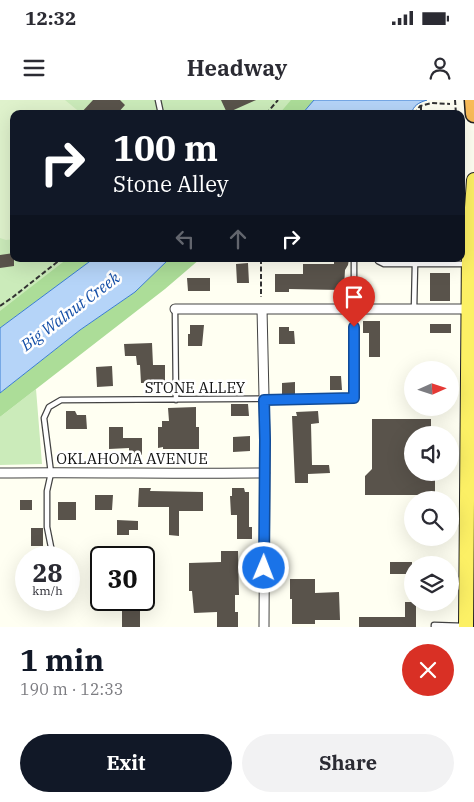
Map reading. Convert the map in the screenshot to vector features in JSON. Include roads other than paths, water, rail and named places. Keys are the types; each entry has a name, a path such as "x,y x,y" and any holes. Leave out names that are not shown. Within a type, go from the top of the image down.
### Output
{"highway":[{"path":"473,100 474,114"}],"main road":[{"path":"466,627 471,309 466,222 474,180"}],"street":[{"path":"175,309 471,309"},
{"path":"262,309 265,473 264,627"},
{"name":"OKLAHOMA AVENUE","path":"0,473 265,473"}],"lane":[{"path":"354,262 354,309"},
{"path":"380,262 384,264 468,264"},
{"path":"414,309 415,264"},
{"path":"175,309 176,400"},
{"name":"STONE ALLEY","path":"51,473 44,418 49,407 62,400 354,398 354,309"},
{"path":"51,473 47,491 47,527 51,546"},
{"path":"434,627 434,625 466,627"}],"water":[{"path":"314,100 427,100 421,102 412,110 305,110"},
{"name":"Big Walnut Creek","path":"89,262 166,262 135,292 80,330 0,393 0,328"}]}
